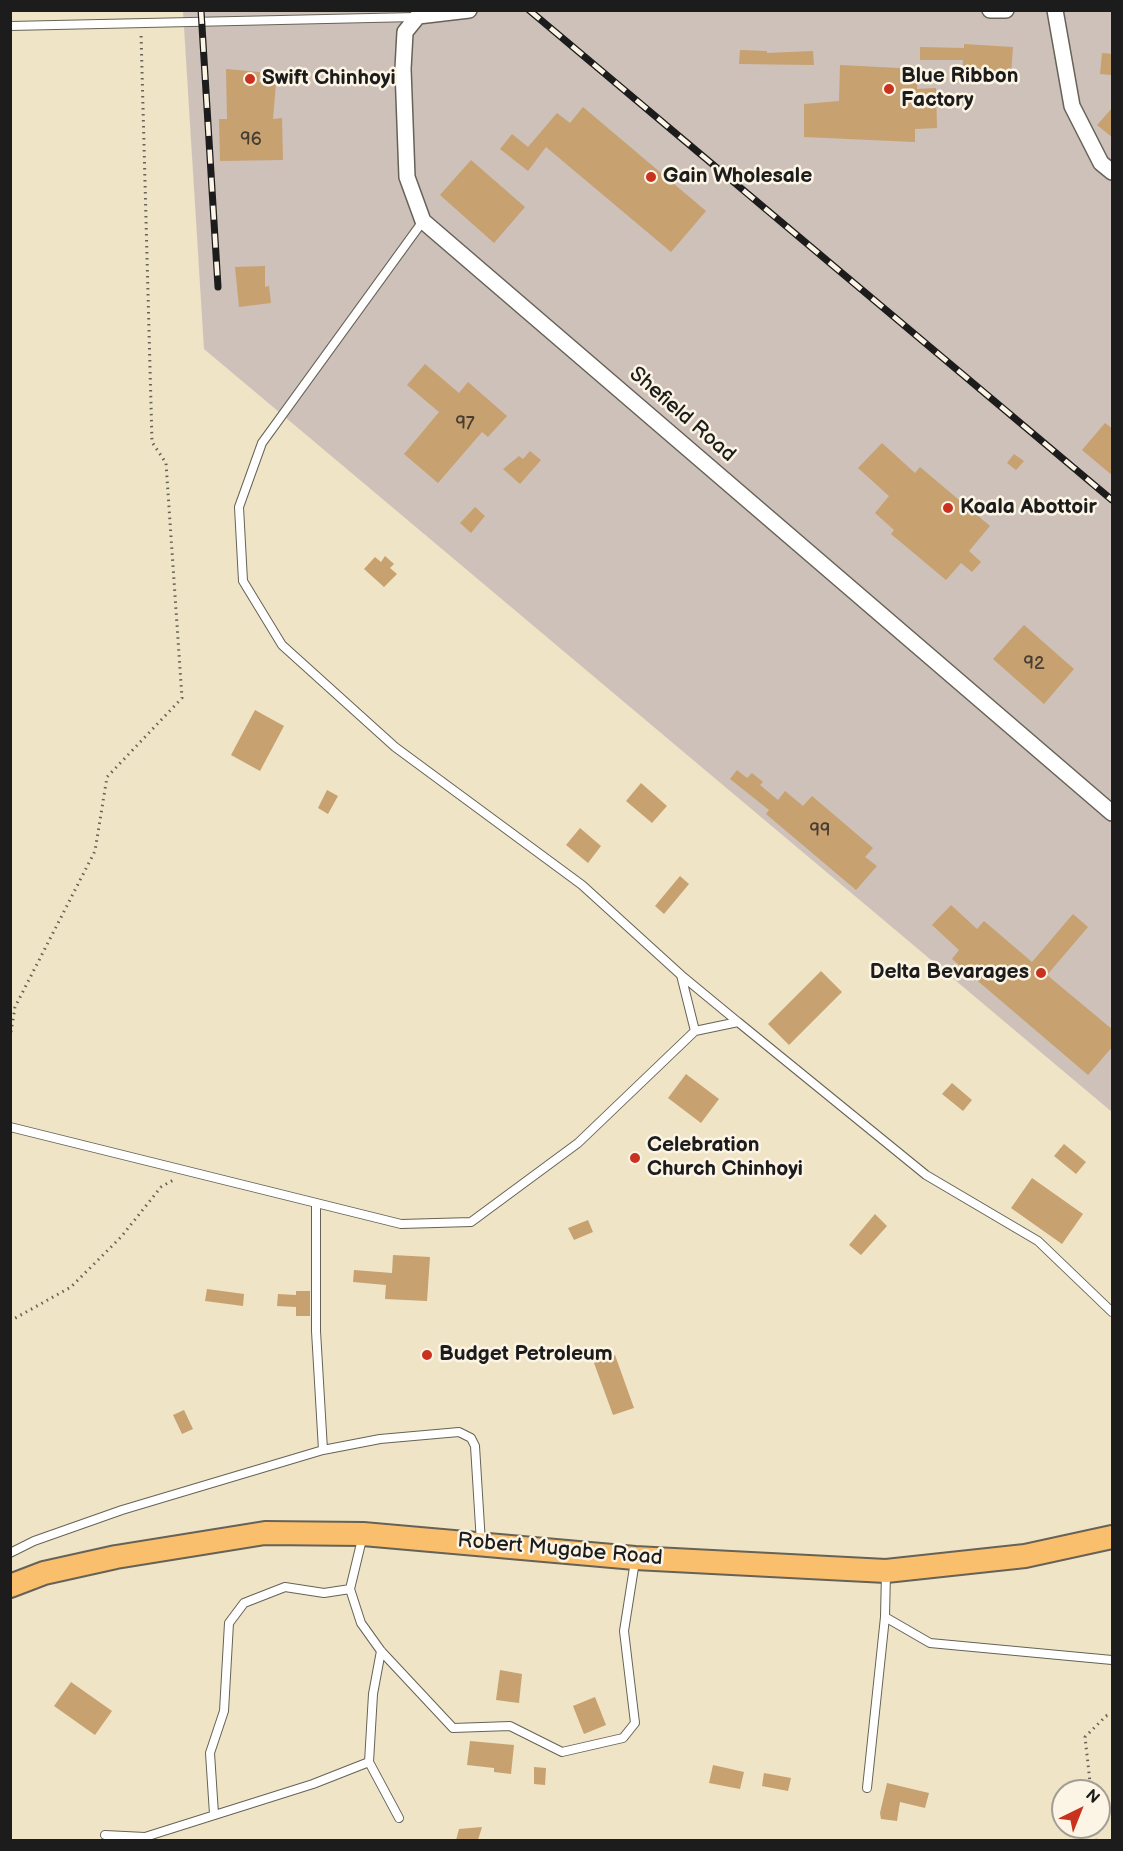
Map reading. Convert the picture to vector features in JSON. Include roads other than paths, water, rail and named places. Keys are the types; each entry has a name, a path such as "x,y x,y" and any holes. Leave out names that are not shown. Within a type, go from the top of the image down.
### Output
{"main road":[{"name":"Robert Mugabe Road","path":"10,1586 44,1573 116,1557 266,1533 363,1534 635,1558 886,1571 1025,1556 1113,1537"}],"street":[{"path":"418,16 469,10"},
{"path":"990,10 1006,10"},
{"path":"1055,10 1072,106 1101,163 1113,172"},
{"name":"Shefield Road","path":"418,16 405,32 403,69 407,177 423,221 1113,813"}],"lane":[{"path":"10,26 202,24 418,16"},
{"path":"423,221 262,443 239,507 243,581 282,645 377,731 582,885 681,975 926,1175 1038,1241 1113,1312"},
{"path":"681,975 695,1031"},
{"path":"10,1127 400,1224 471,1222 578,1143 695,1031 738,1022"},
{"path":"316,1203 316,1331 323,1450"},
{"path":"10,1553 34,1541 122,1510 323,1450 380,1439 459,1432 471,1438 475,1446 481,1543"},
{"path":"363,1534 351,1589 361,1623 381,1651 453,1728 510,1726 562,1752 623,1738 635,1723 624,1630 635,1558"},
{"path":"867,1788 885,1617 886,1571"},
{"path":"214,1814 210,1753 224,1711 229,1623 244,1603 285,1587 324,1593 351,1589"},
{"path":"885,1617 930,1643 1113,1660"},
{"path":"381,1651 373,1694 369,1762 399,1818"},
{"path":"105,1835 145,1837 313,1784 369,1762"}],"railway":[{"path":"201,10 218,287"},
{"path":"529,10 1112,500"}],"place":[{"name":"Swift Chinhoyi","path":"250,79"},
{"name":"Blue Ribbon Factory","path":"889,89"},
{"name":"Gain Wholesale","path":"651,177"},
{"name":"Koala Abottoir","path":"948,508"},
{"name":"Delta Bevarages","path":"1041,973"},
{"name":"Celebration Church Chinhoyi","path":"635,1158"},
{"name":"Budget Petroleum","path":"427,1355"}]}
